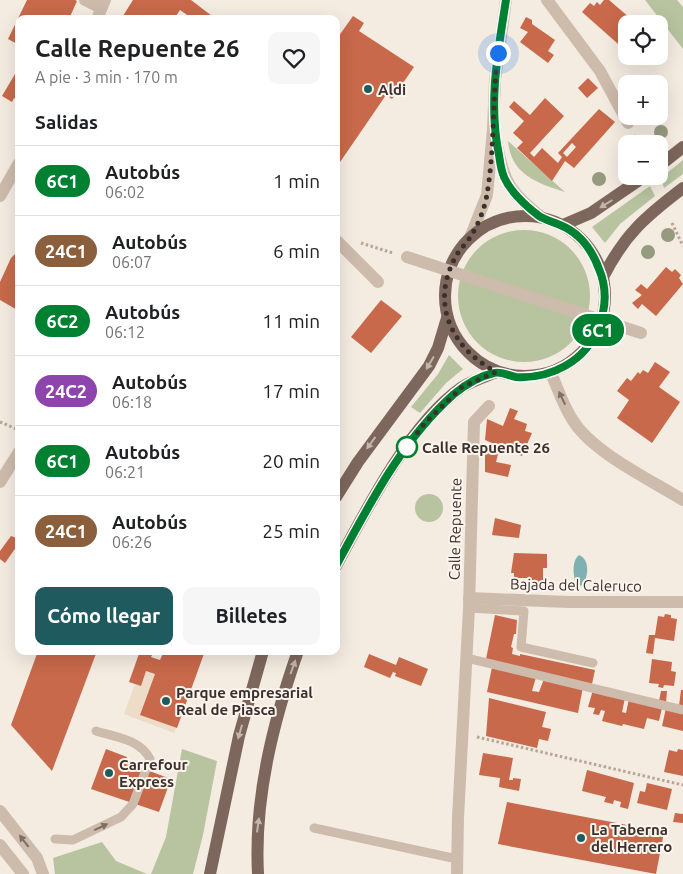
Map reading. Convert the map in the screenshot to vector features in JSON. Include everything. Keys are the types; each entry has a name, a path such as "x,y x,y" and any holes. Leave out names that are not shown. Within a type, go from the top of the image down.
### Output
{"main road":[{"path":"668,159 683,147"},
{"path":"563,225 591,213 632,185"},
{"path":"603,277 616,251 631,231 683,188"},
{"path":"527,215 563,225 582,239 594,255 603,277 605,296 603,316 596,335 579,356 569,364 551,373 533,377 514,377 496,372 479,362 464,349 447,318 444,299 447,274 456,256 470,238 484,226 500,220 527,215"},
{"path":"340,491 358,462 429,366 438,348 447,318"},
{"path":"340,559 385,478 424,424 462,387 496,372"},
{"path":"210,874 239,736 262,655"},
{"path":"258,874 256,843 270,746 297,655"}],"street":[{"path":"85,0 101,9"},
{"path":"470,238 487,195 495,80 506,0"},
{"path":"547,0 600,71 618,104"},
{"path":"493,129 503,176 512,190 542,218"},
{"path":"0,196 15,170"},
{"path":"340,244 378,282"},
{"path":"406,257 641,333"},
{"path":"551,373 573,422 600,448 683,500"},
{"name":"Calle Repuente","path":"457,874 467,658 474,422 489,406"},
{"path":"0,482 15,458"},
{"name":"Bajada del Caleruco","path":"469,603 683,602"},
{"path":"0,811 38,858 43,874"},
{"path":"0,845 23,874"}],"lane":[{"path":"469,603 524,611 521,647 593,664"},
{"path":"467,658 683,710"},
{"path":"55,839 73,840 121,817 133,804 150,759 146,750 138,744 96,731"},
{"path":"314,828 457,859"}],"path":[{"path":"672,223 683,246"},
{"path":"354,241 406,257"},
{"path":"0,422 15,428"},
{"path":"464,734 683,785"}],"green space":[{"path":"645,0 677,0 683,7 683,49 668,30 668,15 657,15"},
{"path":"508,141 565,192 544,185 527,176 514,162"},
{"path":"683,160 683,174 664,188 663,185 668,185 668,172"},
{"path":"650,186 655,196 620,224 605,243 592,227"},
{"path":"524,230 537,231 549,235 571,249 585,271 589,283 589,309 585,321 571,343 549,357 537,361 524,362 511,361 499,357 477,343 463,321 459,309 458,296 459,283 463,271 477,249 499,235 511,231"},
{"path":"449,355 463,369 446,383 420,413 411,407 438,374"},
{"path":"429,494 439,498 443,508 439,518 429,522 419,518 415,508 419,498"},
{"path":"182,749 217,761 203,835 193,874 151,874 166,837"},
{"path":"102,842 116,861 147,874 55,874 53,858"}],"shaded area":[{"path":"146,671 155,674 141,715 176,728 174,733 124,714 135,684 141,686"}],"water":[{"path":"579,555 585,560 587,568 584,584 581,586 575,581 574,570 575,560"}],"building":[{"path":"27,0 77,1 71,15 20,15"},
{"path":"133,0 191,0 211,15 187,15 180,10 177,15 124,15"},
{"path":"604,0 609,0 626,15 618,15 618,44 582,12 590,3 594,6 597,2 600,5"},
{"name":"Aldi","path":"353,16 364,23 359,31 414,67 392,99 386,95 340,162 340,34"},
{"path":"526,17 532,20 532,24 555,40 548,51 554,55 548,63 520,42 528,32 520,28"},
{"path":"15,25 15,43 8,39"},
{"path":"15,74 15,99 12,102 2,96"},
{"path":"588,78 598,88 587,98 578,88"},
{"path":"545,98 564,116 530,153 534,157 542,148 558,163 562,157 558,153 599,109 615,122 574,168 565,161 552,181 517,148 523,142 513,133 524,121 509,107 514,101 530,115","holes":["572,143 576,147 567,157 563,153"]},
{"path":"15,254 15,309 0,300 0,282 11,258"},
{"path":"666,267 672,272 675,269 681,275 679,278 683,284 656,316 642,304 638,309 632,303 642,295 635,290 641,284 647,289"},
{"path":"381,300 402,316 371,353 351,337"},
{"path":"655,362 670,372 659,387 680,402 652,443 617,418 629,400 617,391 627,378 631,381 638,372 640,374 643,370 648,373"},
{"path":"510,408 518,411 514,419 527,424 525,431 532,433 522,456 485,440 487,419 503,426"},
{"path":"485,449 498,454 496,462 511,465 508,477 485,472"},
{"path":"495,518 521,525 519,538 492,535"},
{"path":"11,536 15,538 15,549 5,563 0,559 0,551"},
{"path":"514,553 547,554 547,568 543,568 543,582 530,582 530,578 514,578 514,573 511,573"},
{"path":"665,614 677,619 674,641 655,638 653,654 646,653 649,635 655,635 658,616 664,617"},
{"path":"495,615 517,620 516,634 514,634 511,647 513,648 512,654 520,656 520,654 595,670 592,684 486,659"},
{"path":"369,654 396,665 399,657 428,669 421,686 395,676 396,673 393,672 390,678 364,667"},
{"path":"37,655 96,655 52,771 11,725"},
{"name":"Parque empresarial Real de Piasca","path":"139,655 152,655 151,657 160,660 162,655 204,655 177,728 140,715 155,674 146,671 141,686 129,682"},
{"path":"652,659 672,662 671,671 676,672 674,686 664,685 663,688 658,687 659,684 649,683"},
{"path":"492,667 536,677 532,691 539,692 544,679 583,687 578,713 487,692"},
{"path":"593,690 625,698 622,712 626,713 629,699 662,708 659,721 647,718 644,729 602,721 605,711 601,710 599,715 593,714 595,708 588,707"},
{"path":"681,690 683,690 683,707 679,706"},
{"path":"661,691 667,691 666,703 659,701"},
{"path":"489,698 546,712 542,727 551,729 548,741 539,739 537,748 486,736"},
{"path":"666,708 683,712 683,731 662,726"},
{"path":"106,749 127,757 125,762 171,779 159,812 91,789"},
{"path":"678,749 683,750 683,776 664,772 669,750 677,752"},
{"path":"483,753 513,758 509,780 513,780 513,778 521,779 519,791 499,787 500,778 479,775"},
{"path":"587,770 634,783 628,809 620,807 621,802 614,800 613,804 604,802 606,797 582,791"},
{"path":"647,783 672,789 667,810 637,803 640,791 645,792"},
{"name":"La Taberna del Herrero","path":"507,802 664,832 656,874 498,844"},
{"path":"675,813 683,814 683,823 673,822"}],"bus line":[{"name":"6C1","path":"340,558 385,478 424,424 452,396 462,387 496,372 514,377 533,377 551,373 569,364 584,351 596,335 603,316 605,296 603,277 594,255 582,239 563,225 542,218 526,205 512,190 503,176 493,129 499,40 506,0"}],"place":[{"name":"Aldi","path":"368,89"},
{"name":"Calle Repuente 26","path":"407,447"},
{"name":"Parque empresarial Real de Piasca","path":"166,701"},
{"name":"Carrefour Express","path":"109,773"},
{"name":"La Taberna del Herrero","path":"581,838"}],"route":[{"path":"407,447 424,424 462,387 496,372 479,362 464,349 447,318 444,299 447,274 456,256 470,238 487,195 498,53"}]}
